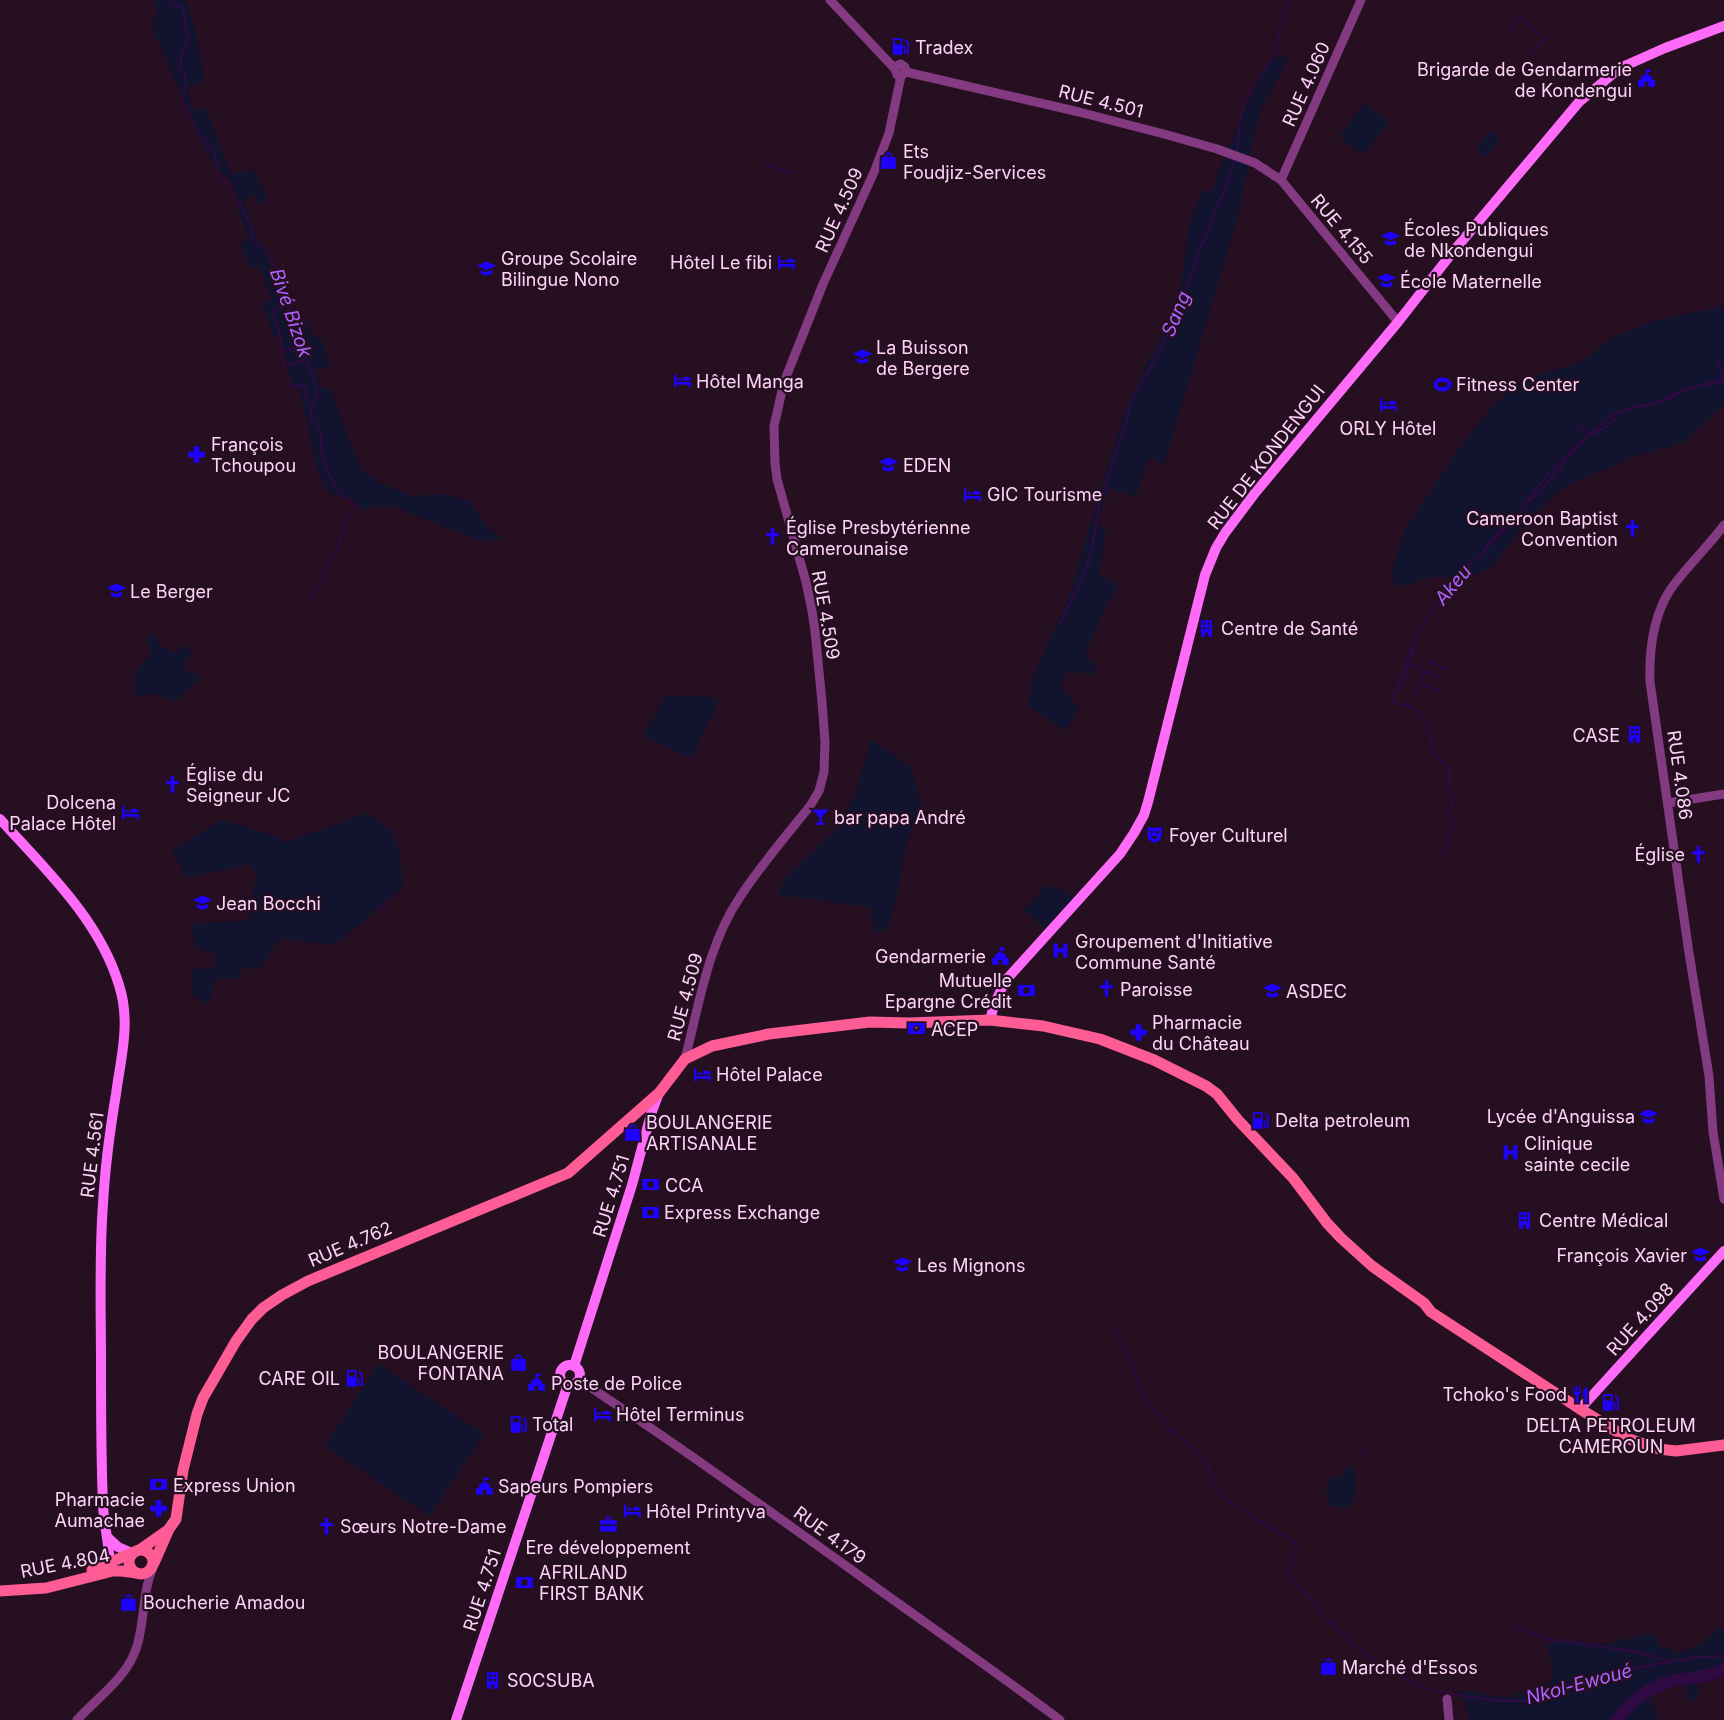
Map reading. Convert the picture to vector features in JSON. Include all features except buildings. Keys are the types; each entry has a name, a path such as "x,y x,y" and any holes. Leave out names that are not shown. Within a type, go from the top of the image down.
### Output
{"main road":[{"name":"RUE DE KONDENGUI","path":"990,1020 994,1005 1005,981 1120,854 1144,815 1205,575 1216,548 1255,493 1579,102 1620,68 1665,48 1724,26"},
{"name":"RUE 4.561","path":"0,819 68,894 82,914 106,952 120,985 124,1005 126,1022 102,1205 100,1302 103,1506 110,1564"},
{"path":"685,1059 712,1046 769,1034 870,1022 909,1023 990,1020 1043,1026 1100,1039 1154,1060 1206,1086 1217,1094 1238,1120 1293,1178 1326,1223 1372,1266 1424,1302 1431,1312 1624,1436 1659,1449 1688,1450 1724,1446"},
{"name":"RUE 4.762","path":"153,1565 169,1529 176,1519 183,1470 203,1398 244,1329 264,1308 288,1291 308,1281 568,1173 660,1093 685,1059"},
{"name":"RUE 4.751","path":"574,1366 632,1185 651,1114 660,1093"},
{"name":"RUE 4.098","path":"1580,1409 1724,1251"},
{"path":"567,1365 574,1366 580,1372 579,1380 572,1385 568,1384 560,1377 561,1370 567,1365"},
{"name":"RUE 4.751","path":"456,1720 568,1384"},
{"path":"107,1537 118,1547 136,1551 150,1553 153,1565 148,1572 137,1573 131,1568 129,1565 130,1556 136,1551 169,1529"},
{"path":"0,1584 34,1583 76,1576 110,1564 136,1551"},
{"name":"RUE 4.804","path":"0,1591 46,1588 113,1571 121,1570 137,1573"}],"street":[{"name":"RUE 4.501","path":"830,0 895,69 898,64 904,65 906,67 904,74 1078,112 1217,149 1255,163 1281,180"},
{"name":"RUE 4.060","path":"1281,180 1361,0"},
{"name":"RUE 4.509","path":"685,1059 709,966 720,935 739,898 810,806 823,781 825,742 815,630 806,582 777,479 774,426 778,403 788,374 824,284 875,170 889,133 904,74"},
{"name":"RUE 4.155","path":"1281,180 1398,322"},
{"name":"RUE 4.086","path":"1724,525 1671,589 1663,603 1651,648 1650,682 1689,954 1709,1076 1713,1132 1724,1199"},
{"path":"1668,803 1724,794"},
{"name":"RUE 4.179","path":"579,1380 991,1668 1060,1720"},
{"path":"77,1720 124,1671 132,1660 140,1634 144,1598 153,1565"},
{"path":"137,1573 144,1598"},
{"path":"1447,1699 1448,1720"}],"shaded area":[{"path":"153,0 185,0 195,29 205,81 187,87 191,108 206,108 231,174 253,169 268,200 259,204 254,195 243,200 258,239 268,258 278,291 287,312 299,311 302,323 308,321 312,337 320,336 331,366 316,370 320,387 331,387 346,434 362,469 380,483 415,497 432,494 450,495 469,501 484,524 502,539 481,541 399,508 380,506 363,510 351,498 333,495 324,486 318,473 299,388 295,388 287,367 282,335 273,336 263,303 272,299 259,266 251,268 240,244 250,238 236,207 241,203 230,180 216,168 202,142 153,30 152,25 157,9"},
{"path":"1290,56 1261,109 1251,149 1239,213 1164,464 1149,458 1136,496 1109,489 1097,523 1106,530 1099,575 1119,584 1098,622 1085,655 1097,667 1092,675 1069,670 1060,686 1079,709 1065,731 1028,705 1033,677 1068,599 1124,413 1145,366 1178,309 1189,223 1203,190 1212,192 1231,141 1270,58"},
{"path":"1365,103 1389,122 1362,155 1339,136"},
{"path":"1491,131 1500,139 1485,157 1476,149"},
{"path":"1724,306 1724,404 1685,442 1633,457 1564,487 1530,518 1490,569 1465,577 1434,577 1397,587 1391,574 1404,531 1466,438 1498,401 1524,379 1580,363 1617,335 1660,319"},
{"path":"151,633 162,647 175,652 187,644 192,655 183,664 188,673 196,673 200,679 175,702 153,693 140,697 135,692 137,683 134,674 151,654 146,640"},
{"path":"703,694 719,701 691,758 643,736 666,695 696,697"},
{"path":"871,739 911,767 922,806 905,848 897,896 888,927 875,935 870,907 778,895 785,878 837,828 855,795"},
{"path":"368,813 390,829 400,852 403,887 335,945 280,938 259,970 242,967 237,979 215,978 209,1005 193,996 192,969 216,968 215,953 195,948 192,924 248,920 256,874 249,864 187,878 172,850 222,820 276,836 282,843"},
{"path":"1046,886 1060,888 1074,897 1045,928 1023,911"},
{"path":"378,1364 484,1434 429,1516 325,1446"},
{"path":"1350,1466 1353,1468 1355,1478 1353,1500 1347,1508 1331,1506 1326,1498 1328,1479 1340,1478"},
{"path":"1718,1628 1724,1629 1724,1674 1699,1680 1697,1702 1689,1701 1685,1684 1661,1689 1652,1694 1658,1720 1469,1720 1467,1709 1458,1693 1465,1690 1506,1698 1545,1684 1554,1678 1547,1644 1551,1643 1579,1641 1609,1644 1640,1635 1653,1634 1660,1646 1677,1652 1701,1645"}],"waterway":[{"name":"Bivé Bizok","path":"172,0 173,4 182,7 185,15 188,41 180,66 185,77 186,90 181,106 206,144 213,151 218,163 219,174 231,186 251,225 253,238 258,245 265,249 272,259 293,315 318,393 311,408 311,420 320,427 322,456 335,487 343,497 357,507 348,518 342,531 338,548 308,603"},
{"name":"Sang","path":"1236,154 1241,115 1246,97 1274,55 1280,27 1289,0"},
{"path":"1508,31 1521,17 1539,34"},
{"path":"1532,53 1545,39"},
{"name":"Sang","path":"1059,626 1087,568 1100,502 1124,431 1129,408 1136,390 1161,350 1195,267 1197,257 1228,181 1235,158"},
{"path":"765,164 795,174"},
{"path":"288,305 273,310 284,351 280,352 285,366 306,359"},
{"path":"284,351 299,346"},
{"path":"1717,358 1723,377"},
{"name":"Akeu","path":"1444,854 1452,826 1448,811 1452,806 1450,768 1433,754 1427,724 1420,712 1414,708 1392,703 1412,647 1426,618 1457,578 1513,521 1546,476 1577,445 1615,413 1657,402 1683,390 1724,378"},
{"name":"Akeu","path":"1709,385 1724,382"},
{"path":"291,384 292,387 303,384 309,405"},
{"name":"Akeu","path":"1661,401 1670,399 1676,394"},
{"name":"Akeu","path":"1627,409 1651,403"},
{"path":"1589,436 1608,426 1621,413"},
{"path":"1578,423 1588,434"},
{"name":"Akeu","path":"1569,455 1584,441"},
{"path":"1528,502 1542,489 1567,459"},
{"name":"Akeu","path":"1485,547 1518,512"},
{"name":"Akeu","path":"1450,589 1463,574"},
{"name":"Akeu","path":"1398,692 1414,647"},
{"path":"1429,661 1447,670"},
{"path":"1412,665 1425,671"},
{"path":"1415,700 1425,671 1442,678"},
{"path":"1421,684 1438,690"},
{"path":"379,906 388,910"},
{"name":"Nkol-Ewoué","path":"1115,1331 1129,1357 1140,1390 1169,1429 1205,1458 1212,1481 1221,1497 1294,1542 1297,1545 1288,1571 1292,1577 1328,1620 1358,1648 1402,1677 1428,1689 1451,1694 1500,1701 1529,1701 1562,1687 1607,1673 1698,1657 1724,1656"},
{"path":"1364,1455 1367,1445"},
{"path":"1514,1626 1543,1638 1638,1652 1672,1662"},
{"path":"1617,1720 1629,1706 1652,1689 1669,1682 1708,1675 1724,1669"}],"place":[{"name":"Tradex","path":"901,47"},
{"name":"Brigarde de Gendarmerie de Kondengui","path":"1646,79"},
{"name":"Ets Foudjiz-Services","path":"889,161"},
{"name":"Écoles Publiques de Nkondengui","path":"1390,239"},
{"name":"Hôtel Le fibi","path":"786,262"},
{"name":"Groupe Scolaire Bilingue Nono","path":"487,268"},
{"name":"École Maternelle","path":"1386,281"},
{"name":"La Buisson de Bergere","path":"862,357"},
{"name":"Hôtel Manga","path":"682,381"},
{"name":"Fitness Center","path":"1442,384"},
{"name":"ORLY Hôtel","path":"1388,405"},
{"name":"François Tchoupou","path":"197,454"},
{"name":"EDEN","path":"889,465"},
{"name":"GIC Tourisme","path":"973,494"},
{"name":"Cameroon Baptist Convention","path":"1632,528"},
{"name":"Église Presbytérienne Camerounaise","path":"772,537"},
{"name":"Le Berger","path":"116,591"},
{"name":"Centre de Santé","path":"1207,628"},
{"name":"CASE","path":"1634,735"},
{"name":"Église du Seigneur JC","path":"172,784"},
{"name":"Dolcena Palace Hôtel","path":"130,812"},
{"name":"bar papa André","path":"820,817"},
{"name":"Foyer Culturel","path":"1155,835"},
{"name":"Église","path":"1699,854"},
{"name":"Jean Bocchi","path":"202,903"},
{"name":"Groupement d'Initiative Commune Santé","path":"1061,951"},
{"name":"Gendarmerie","path":"1000,956"},
{"name":"Paroisse","path":"1106,989"},
{"name":"Mutuelle Epargne Crédit","path":"1026,990"},
{"name":"ASDEC","path":"1272,991"},
{"name":"ACEP","path":"917,1029"},
{"name":"Pharmacie du Château","path":"1138,1032"},
{"name":"Hôtel Palace","path":"702,1074"},
{"name":"Lycée d'Anguissa","path":"1649,1116"},
{"name":"Delta petroleum","path":"1261,1120"},
{"name":"BOULANGERIE ARTISANALE","path":"632,1132"},
{"name":"Clinique sainte cecile","path":"1510,1153"},
{"name":"CCA","path":"651,1185"},
{"name":"Express Exchange","path":"650,1212"},
{"name":"Centre Médical","path":"1525,1220"},
{"name":"François Xavier","path":"1701,1255"},
{"name":"Les Mignons","path":"903,1265"},
{"name":"BOULANGERIE FONTANA","path":"518,1362"},
{"name":"CARE OIL","path":"354,1378"},
{"name":"Poste de Police","path":"537,1383"},
{"name":"Tchoko's Food","path":"1581,1394"},
{"name":"DELTA PETROLEUM CAMEROUN","path":"1611,1402"},
{"name":"Hôtel Terminus","path":"602,1414"},
{"name":"Total","path":"518,1424"},
{"name":"Express Union","path":"159,1485"},
{"name":"Sapeurs Pompiers","path":"484,1486"},
{"name":"Pharmacie Aumachae","path":"159,1509"},
{"name":"Hôtel Printyva","path":"632,1511"},
{"name":"Ere développement","path":"608,1524"},
{"name":"Sœurs Notre-Dame","path":"326,1526"},
{"name":"AFRILAND FIRST BANK","path":"525,1582"},
{"name":"Boucherie Amadou","path":"129,1602"},
{"name":"Marché d'Essos","path":"1328,1667"},
{"name":"SOCSUBA","path":"493,1680"}]}
